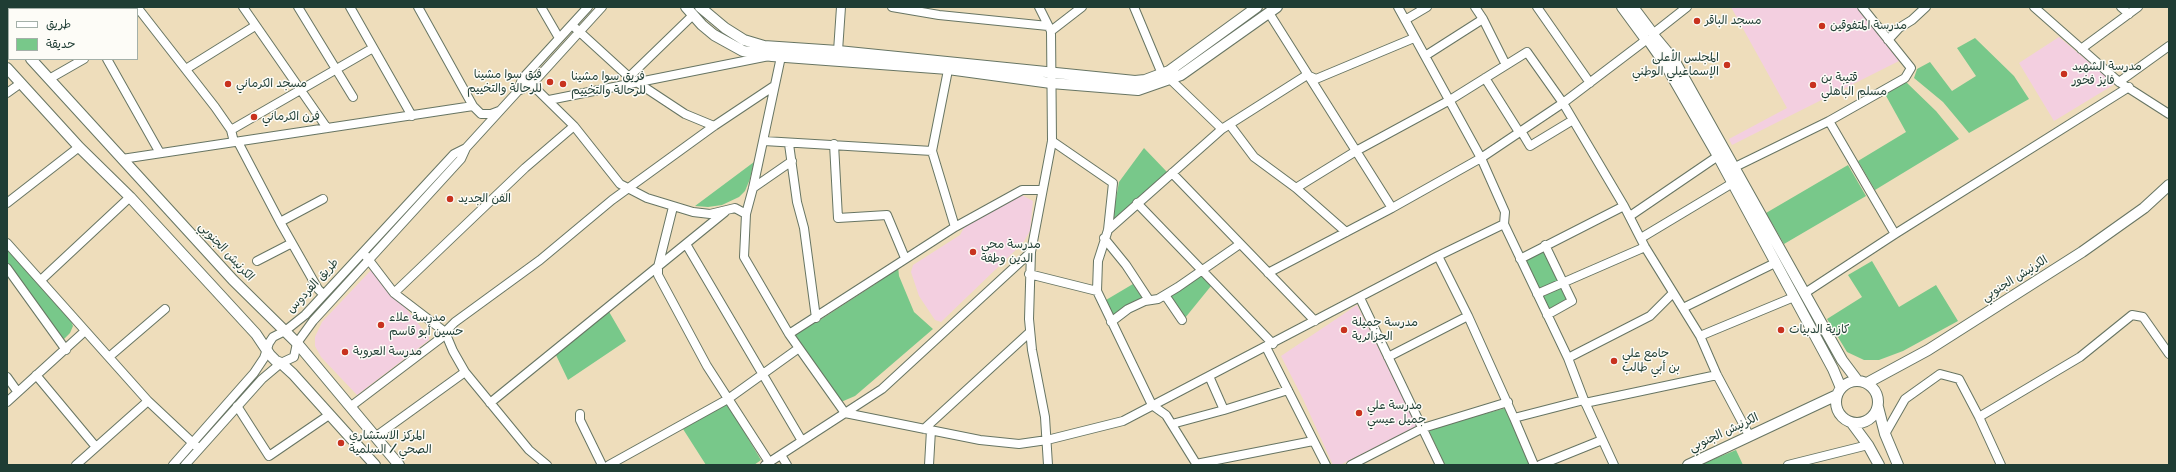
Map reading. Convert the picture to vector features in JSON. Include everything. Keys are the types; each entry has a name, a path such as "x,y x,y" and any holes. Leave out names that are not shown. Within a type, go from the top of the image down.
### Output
{"main road":[{"path":"686,7 692,16 702,26 728,44 743,51 948,66"},
{"path":"700,7 725,28 744,40 764,46 779,53 838,51 1051,78 1135,81 1181,75 1273,10"},
{"path":"1166,77 1257,7"},
{"path":"1622,7 1674,60 1842,360 1862,382 1877,394 1878,407 1885,434 1898,465"},
{"path":"1633,7 1718,156 1833,369 1839,392 1837,409 1845,420 1851,422 1865,422 1875,413 1878,407"},
{"name":"الكرنيش الجنوبي","path":"32,60 233,280 297,342 399,465"},
{"path":"7,68 79,147 130,197 246,323 276,361 281,362 375,465"},
{"name":"الكرنيش الجنوبي","path":"1862,382 1928,350 2082,252 2144,208 2169,185"},
{"path":"1839,392 1846,384 1862,382"},
{"name":"الكرنيش الجنوبي","path":"1688,465 1839,392"},
{"path":"1851,422 1868,444 1879,465"}],"street":[{"path":"243,7 299,90 327,128"},
{"path":"298,7 353,97"},
{"path":"350,7 412,116"},
{"path":"418,7 473,106 481,114 491,114 499,111"},
{"path":"541,7 559,38"},
{"name":"طريق الفردوس","path":"518,91 524,77 588,7"},
{"name":"طريق الفردوس","path":"185,465 262,379 281,362 294,357 297,342 313,320 367,259 461,159 466,148 499,111 518,91 532,84 602,7"},
{"path":"838,51 840,7"},
{"path":"892,7 1049,28 1082,7"},
{"path":"1039,7 1049,28 1052,141 1031,252 1029,274 1030,332 1047,440 1048,465"},
{"path":"1134,7 1166,77 1226,127 1254,157 1296,188 1346,232"},
{"path":"1398,7 1450,100 1480,158 1505,212 1504,224 1568,358 1584,402 1614,465"},
{"path":"1405,20 1427,7"},
{"path":"1475,7 1483,19 1506,65"},
{"path":"1537,7 1590,83"},
{"path":"1268,273 1392,208 1480,158 1563,103 1688,7"},
{"path":"1735,167 1829,121 1905,78 1911,68 1862,7"},
{"path":"1888,40 1899,28 1912,20 1926,7"},
{"path":"2034,7 2119,82 2169,114"},
{"path":"2121,7 2128,14"},
{"path":"2081,49 2138,7"},
{"path":"139,8 231,130 236,142 280,222 318,289 323,294"},
{"path":"1273,10 1307,74 1392,208"},
{"path":"629,77 692,16"},
{"path":"1425,56 1483,19"},
{"path":"572,25 629,77 663,101 685,114 714,126"},
{"path":"186,69 255,26"},
{"path":"1307,74 1316,79 1414,38"},
{"path":"2119,82 2169,46"},
{"path":"231,130 373,48"},
{"path":"1296,188 1356,151 1450,100 1527,52 1563,103 1630,216 1644,247 1672,294 1683,308 1700,336 1717,376 1749,435"},
{"path":"549,100 639,83 779,53 764,141 754,188 746,214 744,257 789,334 845,413 927,430 1019,444 1047,440 1123,421 1438,256 1504,224"},
{"path":"50,79 82,60"},
{"path":"108,60 160,153"},
{"path":"948,66 932,151 955,227"},
{"path":"1307,74 1226,127 1137,203 1108,230 1104,238 1098,260 1097,291 1152,405 1166,415 1196,464 1313,441"},
{"path":"524,77 574,126 620,184 647,198 673,206 710,214 725,212 735,208 746,214"},
{"path":"1485,78 1530,146 1573,120"},
{"path":"7,93 21,83"},
{"path":"350,407 441,338 455,322 540,260 612,200 714,126 774,86"},
{"path":"1805,293 1895,234 2128,87"},
{"path":"122,159 473,106"},
{"path":"1829,121 1895,234"},
{"path":"394,293 525,168 574,126"},
{"path":"764,141 790,144 834,144 932,151"},
{"path":"1052,141 1113,183 1108,230"},
{"path":"790,144 816,318"},
{"path":"834,144 838,218 887,215 905,258"},
{"path":"7,203 79,147"},
{"name":"طريق الفردوس","path":"173,465 254,373 273,337 285,331 305,315 363,250 454,154 466,148"},
{"path":"1630,216 1718,156"},
{"path":"754,188 792,161"},
{"path":"1172,173 1315,321"},
{"path":"1640,238 1732,184"},
{"path":"789,334 955,227 1022,190 1042,190"},
{"path":"41,280 130,197"},
{"path":"280,222 323,199"},
{"path":"1137,203 1202,271 1269,345 1288,390 1326,465"},
{"path":"673,206 658,267 658,275 707,366 767,464 882,389 1031,252"},
{"path":"1520,259 1624,206"},
{"path":"490,403 725,212"},
{"path":"1104,238 1126,265 1149,300"},
{"path":"7,243 148,401 199,448"},
{"path":"257,261 292,243"},
{"path":"686,244 802,441"},
{"path":"1111,322 1128,310 1149,300 1158,299 1165,295 1240,244"},
{"path":"1546,245 1572,301 1547,315"},
{"path":"1537,294 1644,247"},
{"path":"363,250 367,259 394,293 445,332 453,351 465,372 529,450 547,465"},
{"path":"1438,256 1508,402 1534,465"},
{"path":"1683,308 1775,263"},
{"path":"7,268 66,350"},
{"path":"1029,274 1097,291"},
{"path":"1568,358 1650,316 1672,294"},
{"path":"1165,295 1182,320"},
{"path":"1700,336 1794,297"},
{"path":"1360,298 1440,465"},
{"path":"109,357 165,309"},
{"path":"1979,417 2080,357 2132,315 2143,317 2169,354"},
{"path":"1388,357 1468,316"},
{"path":"7,402 17,391 66,350 85,331"},
{"path":"929,465 927,430 1030,332"},
{"path":"609,465 728,399 799,348"},
{"path":"375,437 465,372"},
{"path":"1885,434 1905,399 1940,374 1959,379 1979,417 2001,465"},
{"path":"36,375 96,447"},
{"path":"1209,376 1224,410"},
{"path":"1514,418 1584,402 1717,376"},
{"path":"7,377 17,391"},
{"path":"1172,424 1288,390"},
{"path":"76,465 148,401"},
{"path":"1351,465 1423,428 1508,402"},
{"path":"237,406 269,456 329,415"},
{"path":"580,414 580,420 602,465"},
{"path":"1540,465 1602,440"},
{"path":"1788,465 1868,444"},
{"path":"781,454 787,465"}],"shaded area":[{"name":"قتيبة بن مسلم الباهلي","path":"1731,7 1857,7 1899,61 1732,145 1729,139 1787,108"},
{"name":"مدرسة الشهيد فايز فخور","path":"2059,37 2115,84 2054,121 2019,63"},
{"name":"مدرسة محي الدين وطفة","path":"1020,194 1033,201 1030,231 1023,243 941,322 935,320 919,296 911,272 913,265 960,235 965,226"},
{"name":"مدرسة علاء حسين أبو قاسم","path":"373,268 429,337 429,340 357,395 321,357 315,346 315,337 322,322"},
{"path":"1357,305 1417,426 1340,465 1333,465 1303,399 1281,356"}],"green space":[{"path":"1975,38 2014,76 2029,99 1969,133 1943,102 1914,78 1917,69 1930,62 1952,91 1976,76 1957,48"},
{"path":"1906,82 1936,111 1959,139 1875,190 1858,161 1906,132 1885,94"},
{"path":"1144,148 1167,172 1112,221 1119,182"},
{"path":"754,162 750,179 745,191 739,197 722,205 708,207 695,206"},
{"path":"1848,165 1866,196 1784,244 1766,213"},
{"path":"7,248 69,316 73,326 70,333 63,340 7,264"},
{"path":"1545,249 1560,281 1540,291 1524,258"},
{"path":"1872,261 1899,307 1936,285 1958,321 1903,351 1879,360 1864,360 1847,352 1827,319 1862,297 1848,275"},
{"path":"898,266 899,276 914,312 933,329 855,396 841,402 793,335 820,320 877,283"},
{"path":"1201,276 1211,286 1185,318 1170,296"},
{"path":"1133,284 1143,299 1112,316 1106,300"},
{"path":"1562,287 1570,302 1550,312 1542,297"},
{"path":"608,310 626,341 568,380 555,353"},
{"path":"727,403 761,460 754,465 706,465 683,429"},
{"path":"1506,408 1530,465 1445,465 1428,429"},
{"path":"1736,450 1743,465 1699,465"}],"place":[{"name":"مسجد الباقر","path":"1697,21"},
{"name":"مدرسة المتفوقين","path":"1822,26"},
{"name":"المجلس الأعلى الإسماعيلي الوطني","path":"1727,65"},
{"name":"مدرسة الشهيد فايز فخور","path":"2064,74"},
{"name":"فيق سوا مشينا للرحالة والتخييم","path":"550,82"},
{"name":"مسجد الكرماني","path":"228,84"},
{"name":"فريق سوا مشينا للرحالة والتخييم","path":"563,84"},
{"name":"قتيبة بن مسلم الباهلي","path":"1813,85"},
{"name":"فرن الكرماني","path":"254,117"},
{"name":"الفن الجديد","path":"450,199"},
{"name":"مدرسة محي الدين وطفة","path":"973,252"},
{"name":"مدرسة علاء حسين أبو قاسم","path":"381,325"},
{"name":"مدرسة جميلة الجزائرية","path":"1344,330"},
{"name":"كازية الدبيات","path":"1781,330"},
{"name":"مدرسة العروبة","path":"345,352"},
{"name":"جامع علي بن أبي طالب","path":"1614,361"},
{"name":"مدرسة علي جميل عيسي","path":"1359,413"},
{"name":"المركز الاستشاري الصحي / السلمية","path":"341,443"}]}
